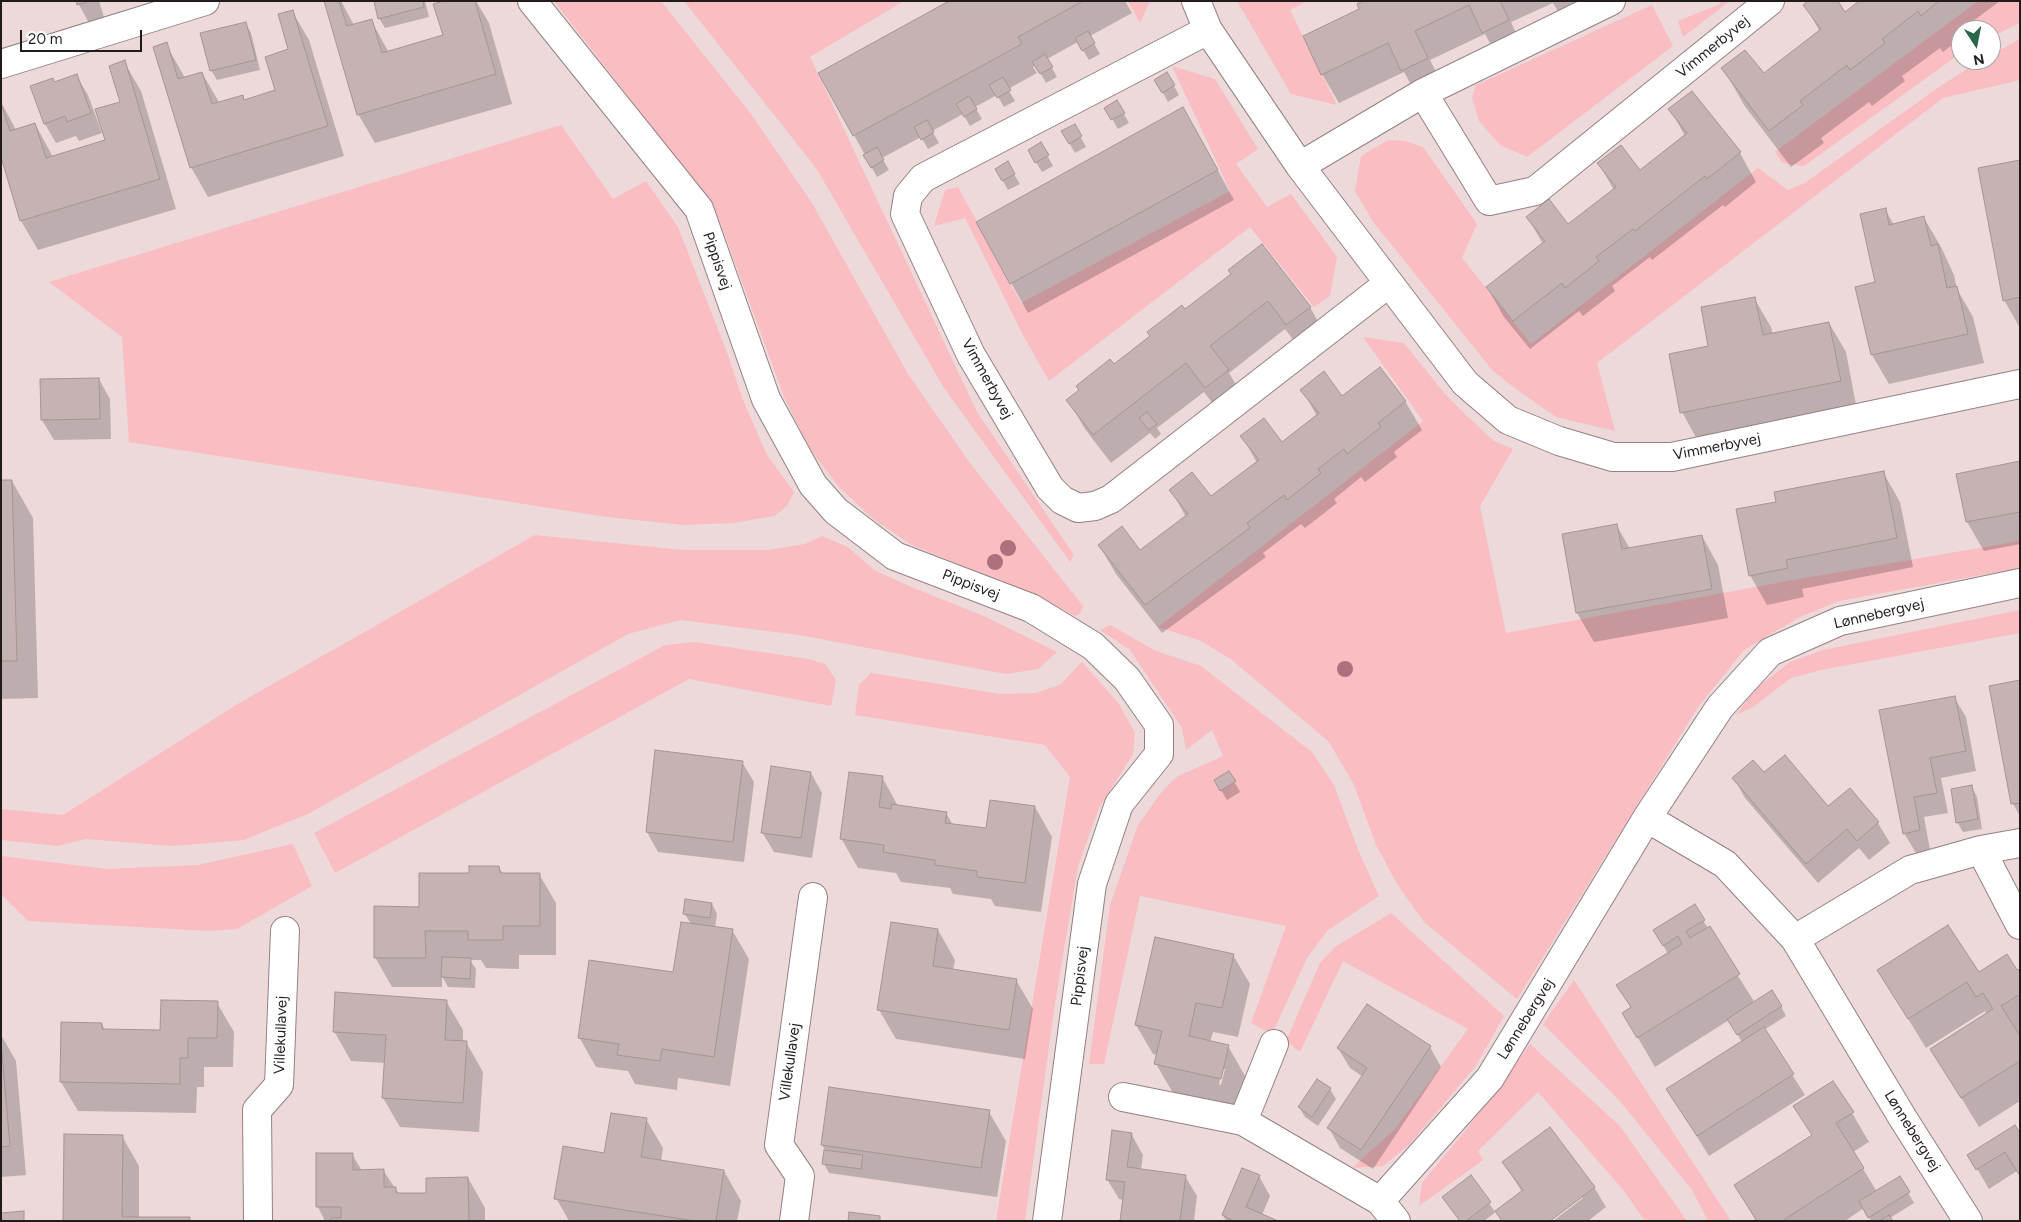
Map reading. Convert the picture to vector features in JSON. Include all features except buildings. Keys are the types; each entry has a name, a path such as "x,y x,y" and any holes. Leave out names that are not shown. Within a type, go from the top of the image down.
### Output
{"street":[{"path":"1,64 205,1"},
{"name":"Pippisvej","path":"532,1 699,209 766,399 813,485 836,511 895,556 1031,608 1093,646 1127,679 1159,725 1159,754 1119,804 1092,884 1047,1221"},
{"name":"Vimmerbyvej","path":"1196,1 1208,30 1300,166 1465,383 1508,420 1559,441 1613,457 1672,457 2020,384"},
{"path":"1300,166 1423,93 1611,1"},
{"name":"Vimmerbyvej","path":"1423,93 1489,201 1535,191 1770,1"},
{"name":"Vimmerbyvej","path":"1208,30 923,178 908,196 905,214 967,346 1050,488 1062,500 1078,508 1095,506 1110,499 1389,283"},
{"name":"Lønnebergvej","path":"1122,1097 1243,1121 1388,1211 1490,1078 1647,818 1720,707 1770,652 1840,621 2020,583"},
{"name":"Lønnebergvej","path":"1647,818 1725,864 1795,939 1904,1120 1968,1221"},
{"path":"1795,939 1910,870 1980,850 2020,843"},
{"path":"1980,850 2020,925"},
{"name":"Villekullavej","path":"794,1221 800,1176 779,1145 814,897"},
{"name":"Villekullavej","path":"258,1221 257,1110 279,1085 285,931"},
{"path":"1243,1121 1274,1044"}],"shaded area":[{"path":"554,1 661,1 751,114 812,203 908,374 970,463 1083,606 1080,614 1075,616 1040,598 910,544 872,518 840,488 811,451 785,399 721,225 693,180"},
{"path":"684,1 904,1 810,57 977,412 1074,555 1070,562 944,388 816,168"},
{"path":"1128,1 1150,1 1140,23"},
{"path":"1237,1 1307,1 1290,10 1337,105 1291,94"},
{"path":"1720,1 1730,1 1683,37 1678,21 1720,4"},
{"path":"1978,1 2020,1 2020,23 2001,32 2001,20 1952,20"},
{"path":"1652,5 1673,46 1527,157 1500,145 1479,121 1472,97 1476,85"},
{"path":"1951,21 1951,60 1804,166 1783,163 1775,152"},
{"path":"2020,39 2020,80 1943,98 1597,363 1615,431 1556,417 1493,371 1374,223 1355,191 1361,156 1388,140 1405,141 1423,147 1477,224 1462,258 1531,344 1758,168 1788,190 1805,183 1965,70 2001,70 2001,49"},
{"path":"1172,66 1215,79 1258,149 1236,164 1267,207 1291,194 1337,257 1330,296 1314,307 1250,227 1049,381 1023,335 965,218 934,226 945,190 958,187 1021,303 1230,191"},
{"path":"561,125 613,199 646,181 678,227 728,355 743,400 767,455 794,492 787,506 774,516 733,523 683,525 607,517 129,442 122,337 49,282"},
{"path":"1363,337 1404,343 1445,394 1466,415 1494,441 1513,449 1480,506 1506,633 1804,578 2020,541 2020,568 1839,601 1798,618 1744,650 1698,707 1517,999 1424,922 1397,884 1376,845 1354,785 1329,742 1232,660 1201,641 1158,627 1423,421"},
{"path":"535,535 683,550 768,550 805,544 822,536 848,547 874,570 984,616 1057,652 1038,669 1006,674 799,635 680,620 628,634 310,813 244,840 172,846 86,839 58,846 1,840 1,809 63,815 236,705"},
{"path":"2020,610 2020,633 1821,670 1791,678 1753,707 1736,715 1756,688 1790,662 1823,650"},
{"path":"1110,625 1156,651 1201,666 1312,752 1334,785 1359,852 1379,896 1327,931 1307,958 1272,1034 1251,1023 1286,926 1140,896 1104,1064 1089,1064 1110,905 1138,825 1163,790 1178,776 1223,756 1212,730 1186,750 1182,728 1130,650 1100,630"},
{"path":"695,642 808,659 825,664 836,680 831,706 689,679 335,873 314,833 665,645"},
{"path":"1082,662 1119,704 1135,733 1133,754 1099,808 1078,866 1055,1003 1025,1221 996,1221 1070,777 1045,745 855,715 859,685 871,673 1000,694 1035,693 1060,685"},
{"path":"293,844 312,886 237,929 209,931 28,921 1,894 1,856 106,869 198,865"},
{"path":"1391,913 1504,1016 1475,1067 1409,1145 1383,1166 1352,1168 1394,1130 1468,1029 1343,961 1300,1052 1286,1041 1320,963 1335,947"},
{"path":"1574,980 1731,1221 1708,1221 1692,1190 1619,1100 1543,1024"},
{"path":"1530,1044 1620,1126 1687,1221 1645,1221 1624,1191 1538,1092 1478,1151 1483,1160 1419,1206 1422,1183 1473,1121"}]}
